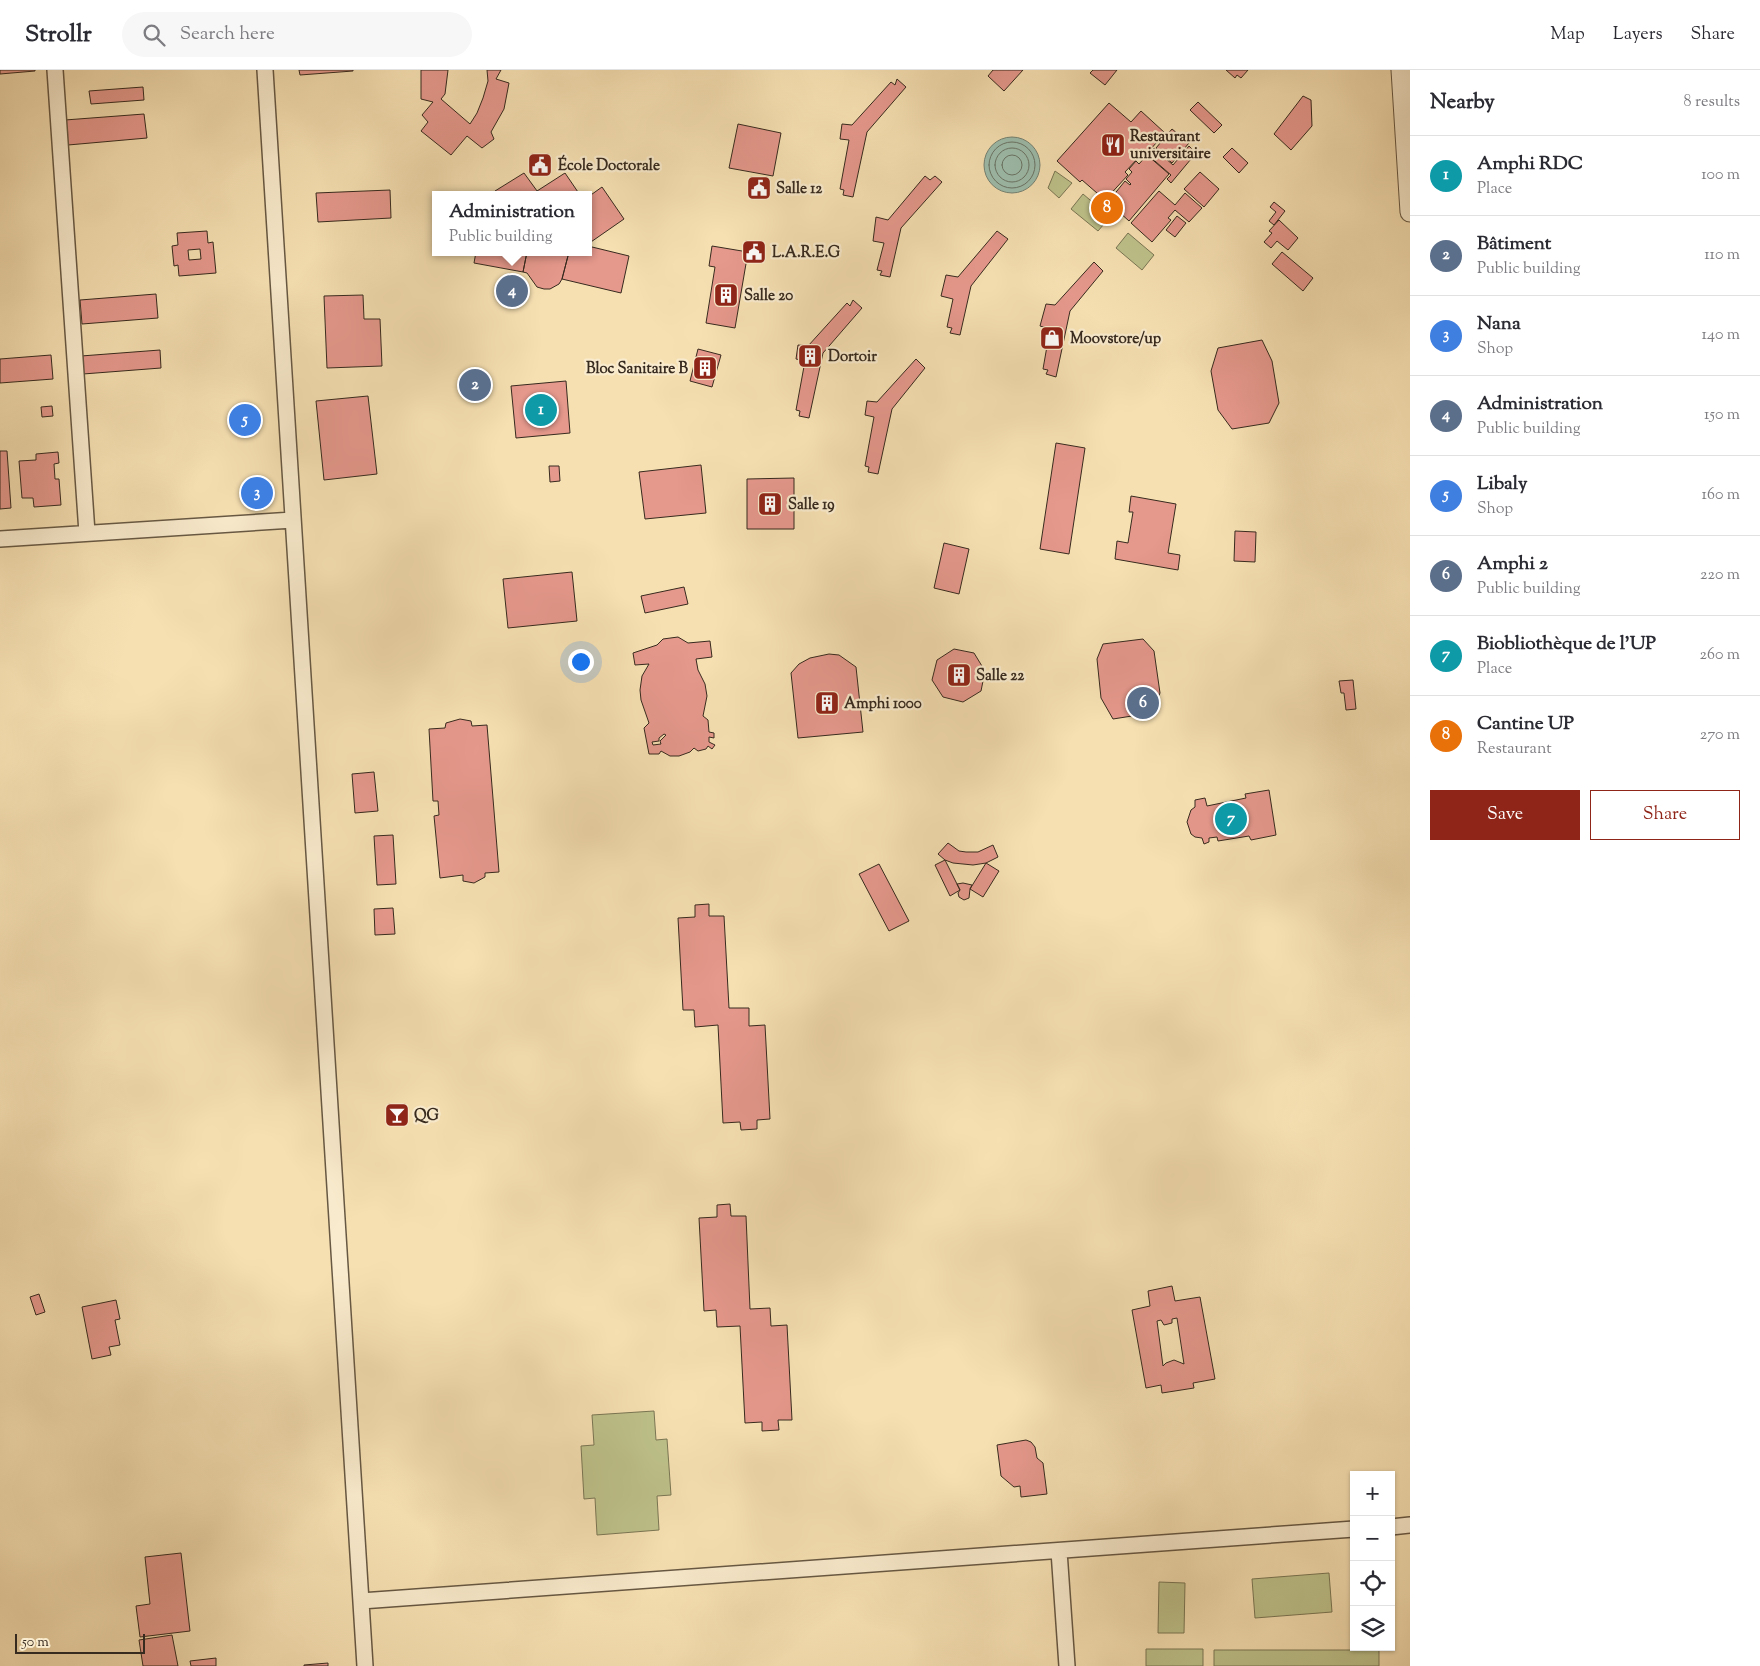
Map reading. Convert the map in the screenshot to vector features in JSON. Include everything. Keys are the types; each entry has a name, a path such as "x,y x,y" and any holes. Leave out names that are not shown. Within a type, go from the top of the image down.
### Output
{"street":[{"path":"55,70 87,533"},
{"path":"265,70 365,1666"},
{"path":"1400,70 1410,212"},
{"path":"0,539 293,520"},
{"path":"1395,1527 1410,1525"},
{"path":"361,1601 1350,1530"},
{"path":"1059,1551 1067,1666"}],"green space":[{"path":"1055,171 1072,183 1059,198 1048,188"},
{"path":"1083,194 1110,217 1098,231 1071,209"},
{"path":"1128,233 1154,255 1142,270 1116,248"},
{"path":"654,1411 656,1440 667,1439 671,1495 657,1496 659,1530 597,1535 595,1498 584,1499 581,1446 594,1445 592,1415"},
{"path":"1329,1573 1332,1612 1255,1618 1252,1579"},
{"path":"1159,1582 1185,1583 1184,1633 1158,1633"},
{"path":"1146,1649 1203,1649 1203,1666 1146,1666"},
{"path":"1214,1650 1379,1651 1379,1666 1214,1666"}],"water":[{"path":"1006,137 1018,137 1028,141 1036,149 1040,165 1036,181 1028,189 1018,193 1006,193 996,189 988,181 984,171 984,159 988,149 996,141"}],"building":[{"path":"0,70 35,70 35,71 0,74"},
{"path":"299,70 353,70 353,71 300,75"},
{"path":"421,70 448,70 445,94 441,99 470,124 483,98 488,81 487,70 501,70 496,79 509,83 504,109 491,132 494,139 482,148 467,136 451,155 421,131 428,122 422,115 433,102 421,99"},
{"path":"993,70 1023,70 1004,91 988,76"},
{"path":"1093,70 1117,70 1105,85 1090,73"},
{"path":"1226,70 1248,70 1241,78 1237,75 1235,78"},
{"path":"897,79 906,87 867,132 853,197 843,195 844,190 840,189 849,140 840,139 842,124 852,125 891,82 895,85"},
{"path":"143,87 144,100 91,104 89,91"},
{"path":"1303,96 1311,100 1312,126 1291,150 1274,134"},
{"path":"1198,102 1222,125 1214,133 1190,110"},
{"name":"Restaurant universitaire","path":"1109,103 1131,122 1141,111 1165,133 1141,160 1139,157 1125,172 1128,175 1105,200 1082,180 1080,182 1057,161"},
{"path":"144,114 147,138 68,145 65,120"},
{"path":"738,124 781,133 773,176 729,168"},
{"path":"1172,129 1189,143 1172,163 1156,148"},
{"path":"1189,146 1196,153 1171,183 1167,179 1171,175 1148,155 1154,148 1173,165"},
{"path":"1232,148 1248,163 1239,173 1223,157"},
{"path":"1147,155 1169,174 1129,221 1108,202 1125,181 1131,184 1126,179 1132,172 1129,169 1136,161 1139,164"},
{"path":"1200,172 1219,189 1204,207 1184,189"},
{"path":"524,173 537,191 495,191"},
{"path":"565,173 577,191 537,191"},
{"path":"925,176 930,180 935,176 942,182 901,228 890,277 880,275 882,271 877,270 884,243 873,241 876,217 888,220"},
{"path":"602,187 624,219 592,241 592,194"},
{"path":"390,190 391,218 318,222 316,193"},
{"path":"1159,191 1175,205 1185,193 1202,208 1189,222 1175,210 1168,218 1171,220 1152,242 1131,223"},
{"path":"1274,202 1285,211 1274,225 1269,221 1276,212 1270,207"},
{"path":"1177,216 1186,223 1175,237 1166,230"},
{"path":"1279,220 1298,238 1288,250 1277,241 1271,248 1264,242 1272,233 1269,231"},
{"path":"207,231 208,243 213,242 216,273 179,276 178,265 174,266 172,246 178,245 177,233","holes":["200,249 201,259 189,260 188,250"]},
{"path":"997,231 1008,239 971,286 960,335 950,333 952,328 947,327 953,299 941,296 946,275 958,277"},
{"name":"Salle 20","path":"712,246 748,252 735,328 706,323 715,267 709,266"},
{"path":"592,247 629,256 621,293 562,279 568,256 592,256"},
{"path":"1282,252 1313,278 1303,291 1272,264"},
{"path":"475,256 526,256 523,272 474,263"},
{"path":"526,256 568,256 562,279 559,284 550,289 537,287 527,273 523,272"},
{"path":"1094,262 1103,271 1070,311 1056,377 1046,374 1048,370 1043,369 1050,329 1040,326 1046,304 1055,305"},
{"path":"156,294 158,318 82,324 80,300"},
{"path":"363,295 364,319 380,319 382,366 327,368 324,296"},
{"name":"Dortoir","path":"853,300 862,308 823,353 809,418 799,416 800,411 796,410 805,361 796,359 798,345 808,346 847,303 850,306"},
{"path":"1262,340 1272,361 1279,403 1269,423 1232,429 1218,410 1211,371 1218,348"},
{"name":"Bloc Sanitaire B","path":"698,349 721,355 712,387 690,381"},
{"path":"160,350 161,368 83,374 81,356"},
{"path":"51,355 53,379 0,383 0,359"},
{"name":"Dortoir","path":"916,359 925,368 892,409 878,474 868,472 869,467 865,466 874,417 865,415 867,401 877,402"},
{"path":"566,381 570,433 516,438 511,386"},
{"path":"368,396 377,474 324,480 316,401"},
{"path":"52,406 53,416 42,417 41,407"},
{"path":"1056,443 1085,448 1069,554 1040,549"},
{"path":"0,451 7,451 11,508 0,509"},
{"path":"58,452 59,463 54,464 55,479 59,479 61,505 34,507 33,498 22,498 19,461 36,460 36,454"},
{"path":"701,465 706,513 645,519 639,472"},
{"path":"549,466 559,466 560,481 550,482"},
{"name":"Salle 19","path":"794,478 794,529 747,529 747,479"},
{"path":"252,485 252,491 244,492 244,486"},
{"path":"1131,496 1176,504 1168,553 1180,555 1178,570 1115,559 1117,541 1128,543 1133,512 1129,512"},
{"path":"1235,531 1256,532 1255,562 1234,561"},
{"path":"944,543 969,549 959,594 934,588"},
{"path":"572,572 577,621 508,628 503,579"},
{"path":"684,587 688,604 645,613 641,596"},
{"path":"678,637 688,643 710,641 712,657 696,659 698,670 705,684 707,696 703,716 708,720 709,732 714,733 714,738 709,737 709,742 715,745 712,749 708,746 706,749 698,751 694,748 690,752 679,756 670,756 661,751 659,754 649,754 644,728 649,723 641,700 640,690 642,676 649,664 635,665 633,653 657,645 663,639","holes":["664,734 666,735 660,741 661,744 653,745 652,742 659,741 659,738"]},
{"path":"1143,639 1154,651 1160,693 1151,713 1113,719 1101,698 1097,659 1103,644"},
{"name":"Salle 22","path":"954,649 974,653 985,671 981,691 963,702 943,697 932,680 937,660"},
{"name":"Amphi 1000","path":"829,654 839,655 856,667 863,732 798,738 791,673 799,664 810,658"},
{"path":"1353,680 1356,709 1346,710 1344,693 1341,693 1339,681"},
{"path":"460,719 471,721 472,726 487,725 499,872 485,873 485,877 474,883 463,881 463,875 440,878 434,816 439,815 438,801 433,801 429,729 445,728 446,723"},
{"path":"374,772 378,811 355,813 352,774"},
{"path":"1269,790 1276,835 1251,840 1249,836 1218,841 1217,837 1209,838 1209,842 1204,844 1202,838 1191,834 1187,822 1191,810 1195,807 1195,800 1205,798 1207,806 1246,798 1245,794"},
{"path":"393,835 396,884 377,885 374,836"},
{"path":"948,843 959,851 966,852 978,852 993,845 998,857 986,863 973,865 953,863 945,860 938,854"},
{"path":"945,860 960,890 950,896 935,865"},
{"path":"986,863 999,871 983,897 970,889"},
{"path":"879,864 909,921 889,931 859,874"},
{"path":"957,884 972,885 969,898 964,900 959,897 958,893 960,890"},
{"path":"709,904 709,916 724,916 729,1008 749,1008 749,1026 765,1025 770,1119 757,1120 757,1129 741,1130 740,1122 723,1123 718,1025 695,1027 694,1010 683,1010 678,918 695,917 695,905"},
{"path":"393,908 395,934 375,935 374,909"},
{"path":"730,1204 731,1216 746,1216 750,1309 770,1308 771,1326 787,1325 792,1420 778,1420 779,1430 762,1431 762,1422 745,1423 740,1326 717,1327 716,1310 704,1311 699,1218 717,1217 717,1205"},
{"path":"1172,1286 1175,1301 1200,1297 1215,1379 1193,1383 1194,1388 1162,1393 1161,1385 1146,1388 1132,1310 1150,1306 1148,1291","holes":["1177,1318 1184,1364 1174,1360 1163,1366 1157,1321 1161,1320 1164,1325 1172,1323 1172,1319"]},
{"path":"39,1294 45,1312 36,1315 30,1297"},
{"path":"116,1300 120,1319 115,1320 120,1345 109,1347 111,1355 92,1359 82,1307"},
{"path":"1026,1440 1035,1447 1037,1458 1043,1463 1047,1494 1021,1497 1020,1486 1014,1487 1001,1476 997,1445"},
{"path":"181,1553 190,1631 140,1637 136,1606 150,1604 145,1557"},
{"path":"172,1635 178,1666 143,1666 139,1640"},
{"path":"216,1658 216,1666 191,1666 190,1661"},
{"path":"328,1663 328,1666 304,1666 304,1665"}],"place":[{"name":"Restaurant universitaire","path":"1113,145"},
{"name":"École Doctorale","path":"540,165"},
{"name":"Salle 12","path":"759,188"},
{"name":"Cantine UP","path":"1107,208"},
{"name":"L.A.R.E.G","path":"754,252"},
{"name":"Administration","path":"512,291"},
{"name":"Salle 20","path":"726,295"},
{"name":"Moovstore/up","path":"1052,338"},
{"name":"Dortoir","path":"810,356"},
{"name":"Bloc Sanitaire B","path":"705,368"},
{"name":"Bâtiment","path":"475,385"},
{"name":"Amphi RDC","path":"541,410"},
{"name":"Libaly","path":"245,420"},
{"name":"Nana","path":"257,493"},
{"name":"Salle 19","path":"770,504"},
{"name":"Salle 22","path":"959,675"},
{"name":"Amphi 1000","path":"827,703"},
{"name":"Amphi 2","path":"1143,703"},
{"name":"Biobliothèque de l'UP","path":"1231,819"},
{"name":"QG","path":"397,1115"}]}
